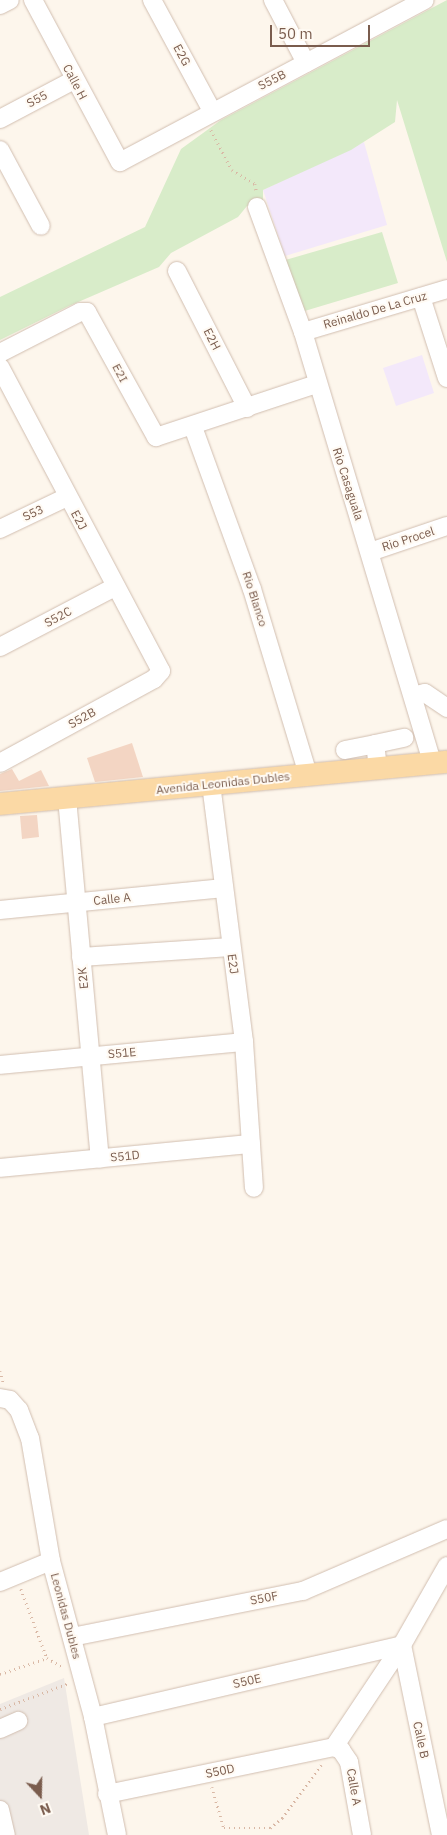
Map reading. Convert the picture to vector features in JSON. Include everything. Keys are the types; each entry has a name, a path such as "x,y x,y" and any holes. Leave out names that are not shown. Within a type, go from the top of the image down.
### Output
{"main road":[{"name":"Avenida Leonidas Dubles","path":"0,804 440,763"}],"street":[{"path":"0,6 10,0"},
{"name":"Calle H","path":"33,0 74,80 120,162"},
{"name":"E2G","path":"152,0 208,113"},
{"path":"273,0 306,63"},
{"name":"S55B","path":"120,162 208,113 425,0"},
{"name":"S55","path":"0,119 74,80"},
{"path":"0,150 41,226"},
{"name":"Rio Casaguala","path":"257,207 303,332 316,384 414,696 440,763"},
{"name":"E2H","path":"177,271 247,408"},
{"name":"Reinaldo De La Cruz","path":"303,332 447,289"},
{"path":"421,297 447,378"},
{"name":"E2I","path":"0,353 84,311 90,315 156,437 193,427"},
{"name":"E2J","path":"0,367 66,496 161,671"},
{"path":"193,427 316,384"},
{"name":"Rio Blanco","path":"193,427 252,589 308,774"},
{"name":"S53","path":"0,529 66,496"},
{"name":"Rio Procel","path":"370,552 447,526"},
{"name":"S52C","path":"0,647 115,587"},
{"name":"S52B","path":"0,763 154,679 161,671"},
{"path":"414,696 425,693 447,708"},
{"path":"345,750 404,738"},
{"path":"375,744 378,768"},
{"name":"E2J","path":"211,784 244,1042 254,1188"},
{"name":"E2K","path":"67,798 100,1158"},
{"name":"Calle A","path":"0,910 224,888"},
{"path":"81,958 231,947"},
{"name":"S51E","path":"0,1065 244,1042"},
{"path":"0,1060 0,1065"},
{"name":"S51D","path":"0,1168 251,1144"},
{"name":"Leonidas Dubles","path":"5,1399 19,1410 30,1438 51,1561 93,1717 107,1794 117,1835"},
{"name":"S50F","path":"72,1637 303,1590 447,1529"},
{"path":"8,1579 51,1561"},
{"path":"334,1747 402,1645 447,1566"},
{"name":"S50E","path":"93,1717 402,1645"},
{"name":"Calle B","path":"402,1645 441,1835"},
{"path":"0,1729 18,1721"},
{"name":"Calle A","path":"334,1747 341,1750 349,1762 362,1835"},
{"name":"S50D","path":"107,1794 334,1747"},
{"path":"0,1810 6,1835"}],"path":[{"path":"208,113 232,170 255,184 257,207"},
{"path":"8,1579 47,1658 82,1678"},
{"path":"0,1674 47,1658"},
{"path":"0,1709 82,1678"},
{"path":"209,1773 224,1828 270,1828 282,1818 334,1747"}],"shaded area":[{"path":"364,142 387,225 285,256 263,190"},
{"path":"422,355 434,393 396,406 383,368"},
{"path":"64,1678 89,1835 0,1835 0,1704"}],"green space":[{"path":"447,0 447,262 397,100 395,122 351,150 263,190 263,202 247,206 238,217 171,253 159,267 69,306 0,340 0,297 145,227 181,149 221,120"},
{"path":"382,232 398,283 298,313 282,261"}],"building":[{"path":"132,743 143,777 95,782 87,758"},
{"path":"12,769 19,781 41,770 49,786 0,791 0,774"},
{"path":"37,815 39,837 22,839 20,816"}]}
